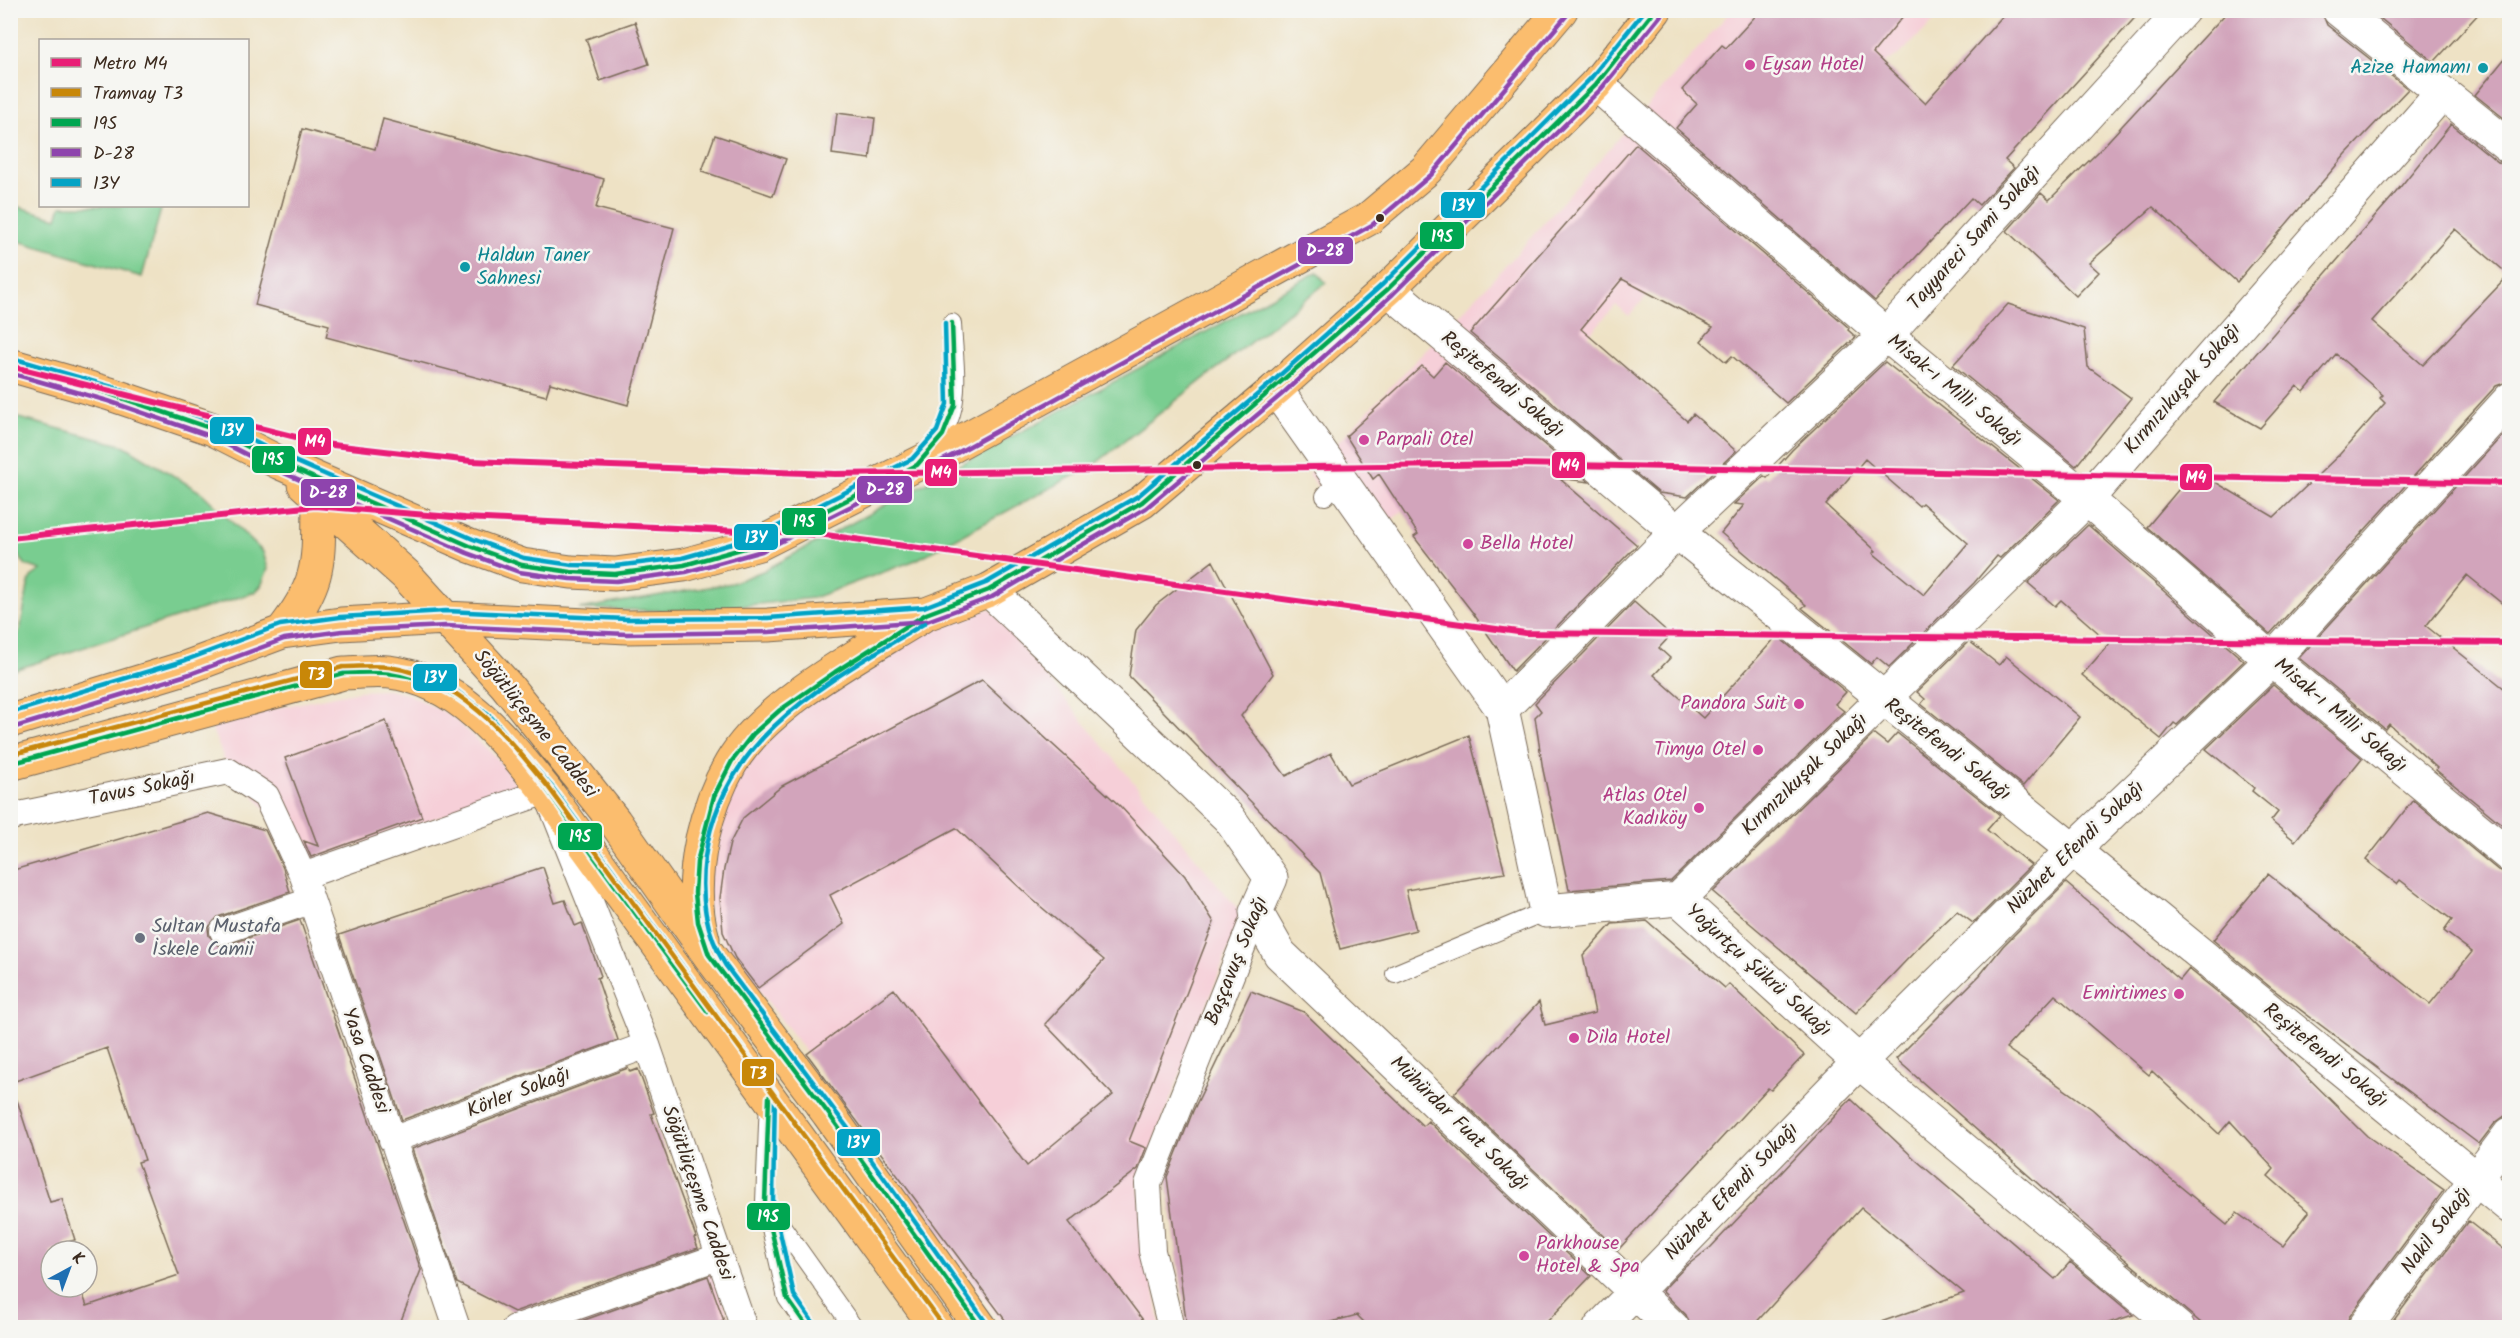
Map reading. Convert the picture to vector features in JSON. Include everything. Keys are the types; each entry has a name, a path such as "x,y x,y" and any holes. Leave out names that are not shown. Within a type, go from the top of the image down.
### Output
{"main road":[{"path":"10,365 110,394 213,429 280,463 470,546 522,565 571,573 615,574 684,565 759,544 916,465 1368,219 1426,171 1561,10"},
{"path":"709,955 698,922 695,893 697,862 714,796 732,761 753,734 780,710 926,614 989,590 1142,502 1276,389 1388,289 1596,84 1655,10"},
{"name":"Söğütlüçeşme Caddesi","path":"280,463 406,575 506,685 615,822 709,955 828,1113 981,1328"},
{"path":"282,632 301,608 312,587 318,562 319,498"},
{"path":"10,721 188,668 282,632 341,624 446,618 627,627 710,627 926,614"},
{"name":"Söğütlüçeşme Caddesi","path":"16,766 343,673 388,672 415,677 440,688 466,705 501,737 546,791 937,1328"}],"street":[{"name":"Tayyareci Sami Sokağı","path":"1502,709 1677,532 1886,335 2183,10"},
{"path":"2338,10 2510,147"},
{"name":"Misak-ı Milli Sokağı","path":"1596,84 1886,335 2086,500 2272,660 2510,856"},
{"name":"Kırmızıkuşak Sokağı","path":"1679,899 2086,500 2442,93"},
{"name":"Reşitefendi Sokağı","path":"1388,289 1677,532 1882,699 2073,850 2510,1207"},
{"path":"1276,389 1332,487 1502,709 1546,911"},
{"name":"Nüzhet Efendi Sokağı","path":"1600,1328 1859,1062 2073,850 2272,660 2510,399"},
{"name":"Başçavuş Sokağı","path":"989,590 1229,818 1271,878 1148,1184 1152,1251 1171,1328"},
{"name":"Tavus Sokağı","path":"10,817 228,771 266,796"},
{"path":"303,876 546,791"},
{"name":"Söğütlüçeşme Caddesi","path":"546,791 647,1045 744,1328"},
{"name":"Yasa Caddesi","path":"266,796 303,876 457,1328"},
{"name":"Yoğurtçu Şükrü Sokağı","path":"1546,911 1679,899 1859,1062 2172,1326"},
{"path":"223,930 310,901"},
{"name":"Mühürdar Fuat Sokağı","path":"1256,912 1280,954 1672,1328"},
{"name":"Körler Sokağı","path":"392,1140 647,1045"},
{"name":"Nakil Sokağı","path":"2364,1328 2510,1134"},
{"path":"514,1328 718,1257"}],"lane":[{"path":"916,465 943,435 955,405 952,323"},
{"path":"1395,974 1546,911"},
{"path":"769,1097 765,1202 787,1298 808,1328"},
{"path":"765,1202 854,1328"}],"shaded area":[{"path":"1731,11 1945,11 1901,53 1884,64 1747,209 1734,197 1629,316 1616,305 1514,418 1363,544 1308,474 1511,260"},
{"path":"990,608 1242,914 1138,1183 1160,1327 1004,1327 847,1108 710,924 706,863 740,766 786,719 916,632 929,632"},
{"path":"387,690 408,694 450,715 495,756 521,789 308,862 224,759 209,722 359,691"},
{"path":"712,1271 733,1327 551,1328"}],"green space":[{"path":"12,205 57,218 61,207 162,207 142,277 11,239"},
{"path":"1317,272 1326,283 1095,464 916,560 813,598 694,611 579,609 732,583 763,571"},
{"path":"11,416 125,446 202,493 263,552 268,569 261,586 255,592 11,671 11,652 21,626 28,586 31,577 41,570 26,565 16,553 11,592"}],"building":[{"path":"1761,10 1908,10 1873,53 1925,103 2008,10 2142,10 2005,160 2014,168 1979,205 1971,198 1875,301 1676,128 1697,104 1682,90 1722,45 1726,48"},
{"path":"2229,10 2321,10 2327,25 2408,89 2346,154 2237,282 2153,207 2089,263 2099,272 2076,296 2007,231 2041,193 2049,200 2098,152"},
{"path":"2370,10 2482,10 2434,62"},
{"path":"635,22 649,64 600,81 586,39"},
{"path":"2510,52 2510,123 2475,95"},
{"path":"837,113 875,118 870,159 832,154"},
{"name":"Haldun Taner Sahnesi","path":"383,119 604,179 596,208 674,228 628,405 550,383 546,396 326,337 329,325 255,305 302,129 375,149"},
{"path":"2451,124 2498,162 2510,165 2510,381 2496,386 2270,634 2147,527 2195,470 2274,517 2340,454 2385,403 2380,398 2383,395 2336,354 2304,392 2297,386 2260,428 2214,402 2393,196","holes":["2455,229 2509,275 2423,365 2372,321"]},
{"path":"715,135 786,159 773,196 702,171"},
{"path":"1636,144 1849,328 1848,330 1856,337 1786,403 1732,356 1726,362 1701,341 1713,327 1622,279 1581,329 1687,421 1693,414 1736,451 1687,497 1659,493 1470,333"},
{"path":"2008,304 2084,329 2088,367 2131,398 2076,466 1953,365"},
{"path":"1445,362 1589,482 1559,478 1637,545 1513,671 1473,613 1414,537 1418,534 1379,474 1373,479 1346,436 1422,366 1433,376"},
{"path":"1885,362 2059,500 2000,558 1997,556 1974,583 1889,667 1877,657 1871,664 1802,608 1806,605 1721,533 1744,505 1734,504 1764,476 1767,478 1792,450","holes":["1865,459 1919,506 1922,503 1968,543 1924,595 1873,553 1876,551 1826,505"]},
{"path":"2510,427 2510,610 2467,575 2426,626 2510,693 2510,831 2436,770 2437,768 2389,724 2385,729 2299,658"},
{"path":"2088,525 2244,661 2177,725 2174,723 2161,739 2082,675 2110,643 2061,600 2055,606 2028,583"},
{"path":"1213,561 1273,674 1241,716 1286,776 1331,753 1349,784 1469,735 1505,873 1406,890 1416,930 1340,949 1320,873 1129,676 1136,630 1156,605"},
{"path":"1634,602 1671,635 1659,648 1670,658 1654,675 1703,718 1777,636 1846,692 1835,704 1844,711 1671,881 1569,890 1543,770 1535,717 1541,711 1535,703"},
{"path":"1969,641 1999,665 2006,656 2080,717 2023,786 1921,704 1925,699 1917,692"},
{"path":"982,680 1120,806 1185,876 1214,922 1129,1141 1146,1148 1138,1169 1069,1222 1149,1328 1011,1328 807,1054 894,989 1027,1166 1113,1095 1045,1024 1104,960 1033,900 956,828 830,895 844,924 758,988 735,958 723,932 720,898 724,869 730,843 743,818 782,786"},
{"path":"2273,685 2362,758 2295,841 2271,821 2278,812 2252,791 2254,788 2206,749"},
{"path":"386,721 422,817 311,857 304,841 318,846 285,758"},
{"path":"1897,733 2000,815 1987,830 2031,865 1973,923 1957,911 1856,1013 1713,892 1874,734 1887,744"},
{"path":"2413,800 2498,870 2510,874 2510,1112 2495,1123 2479,1144 2270,987 2213,940 2268,874 2430,1004 2472,952 2444,931 2452,920 2400,880 2397,884 2366,860"},
{"path":"208,813 265,830 283,868 290,892 218,917 208,928 209,936 220,946 227,945 300,920 421,1270 398,1328 10,1328 10,1101 17,1100 50,1202 62,1199 75,1239 39,1239 39,1299 84,1299 87,1306 179,1275 138,1162 145,1160 107,1048 10,1083 10,871"},
{"path":"543,867 555,903 565,900 575,926 582,923 601,976 597,978 618,1040 402,1120 339,935"},
{"path":"2066,883 2180,980 2189,969 2241,1011 2367,1136 2444,1190 2349,1317 2346,1328 2207,1328 2094,1233 1896,1059 1980,975 2003,946","holes":["2055,995 2149,1075 2152,1071 2219,1134 2230,1121 2274,1169 2268,1176 2309,1212 2283,1246 2237,1213 2227,1225 2153,1164 2092,1109 2006,1048"]},
{"path":"1647,921 1725,988 1729,984 1804,1055 1771,1090 1768,1088 1618,1250 1454,1094 1539,1002 1545,1025 1595,1013 1583,956 1612,924"},
{"path":"1251,991 1304,1012 1423,1126 1428,1121 1591,1276 1541,1328 1370,1328 1357,1315 1308,1328 1187,1328 1167,1177 1193,1111"},
{"path":"628,1068 630,1072 638,1069 654,1113 651,1114 698,1248 514,1312 457,1283 412,1149"},
{"path":"1851,1099 1917,1161 2055,1279 2070,1262 2133,1315 2093,1328 1879,1328 1878,1323 1964,1293 1861,1208 1751,1328 1691,1328 1686,1315 1662,1291 1685,1267 1711,1247"},
{"path":"2468,1221 2510,1254 2510,1328 2388,1328"},
{"path":"708,1276 724,1321 706,1328 562,1328"}],"metro line":[{"name":"M4","path":"10,366 324,444 471,461 835,474 1518,464 2510,483"},
{"name":"M4","path":"10,538 315,506 465,518 826,535 1525,633 2510,643"}],"tram line":[{"name":"T3","path":"10,755 343,667 389,667 414,673 438,683 459,696 498,729 549,788 945,1328"}],"transit line":[{"name":"13Y","path":"10,713 186,660 280,625 340,617 446,611 627,619 768,618 924,607 986,583 1138,496 1271,383 1383,284 1590,79 1645,10"},
{"name":"19S","path":"981,1328 828,1113 709,955 698,922 695,893 697,862 714,796 732,761 753,734 780,710 835,672 926,614 989,590 1142,502 1388,289 1596,84 1655,10"},
{"name":"D-28","path":"10,373 108,401 210,436 277,470 467,553 519,572 570,579 616,581 686,572 762,551 957,453 1372,225 1431,175 1567,15"},
{"name":"D-28","path":"12,728 190,674 284,639 342,631 446,626 627,634 769,632 927,621 992,597 1146,508 1281,395 1393,294 1601,89 1661,15"},
{"name":"13Y","path":"12,358 112,387 215,422 283,456 473,539 524,558 572,565 615,566 682,558 756,537 912,459 937,431 947,404 945,323"},
{"name":"19S","path":"10,365 110,394 213,429 280,463 470,546 522,565 571,572 615,574 684,565 759,544 917,465 943,435 955,405 952,323"},
{"name":"13Y","path":"925,623 818,690 757,744 733,777 715,814 705,857 704,900 713,940 726,966 865,1151 987,1324"},
{"name":"13Y","path":"182,708 317,673 381,665 424,672 445,682 491,717 552,787 775,1093 773,1201 794,1295 814,1324"},
{"name":"19S","path":"10,764 343,673 397,674 418,678 455,696 480,714 524,760 708,1012"},
{"name":"19S","path":"769,1097 765,1202 787,1298 808,1328"}],"place":[{"name":"Eysan Hotel","path":"1750,65"},
{"name":"Azize Hamamı","path":"2483,68"},
{"name":"Haldun Taner Sahnesi","path":"465,267"},
{"name":"Parpali Otel","path":"1364,440"},
{"name":"Bella Hotel","path":"1468,544"},
{"name":"Pandora Suit","path":"1799,704"},
{"name":"Timya Otel","path":"1758,750"},
{"name":"Atlas Otel Kadıköy","path":"1699,808"},
{"name":"Sultan Mustafa İskele Camii","path":"140,938"},
{"name":"Emirtimes","path":"2179,994"},
{"name":"Dila Hotel","path":"1574,1038"},
{"name":"Parkhouse Hotel & Spa","path":"1524,1256"}]}
